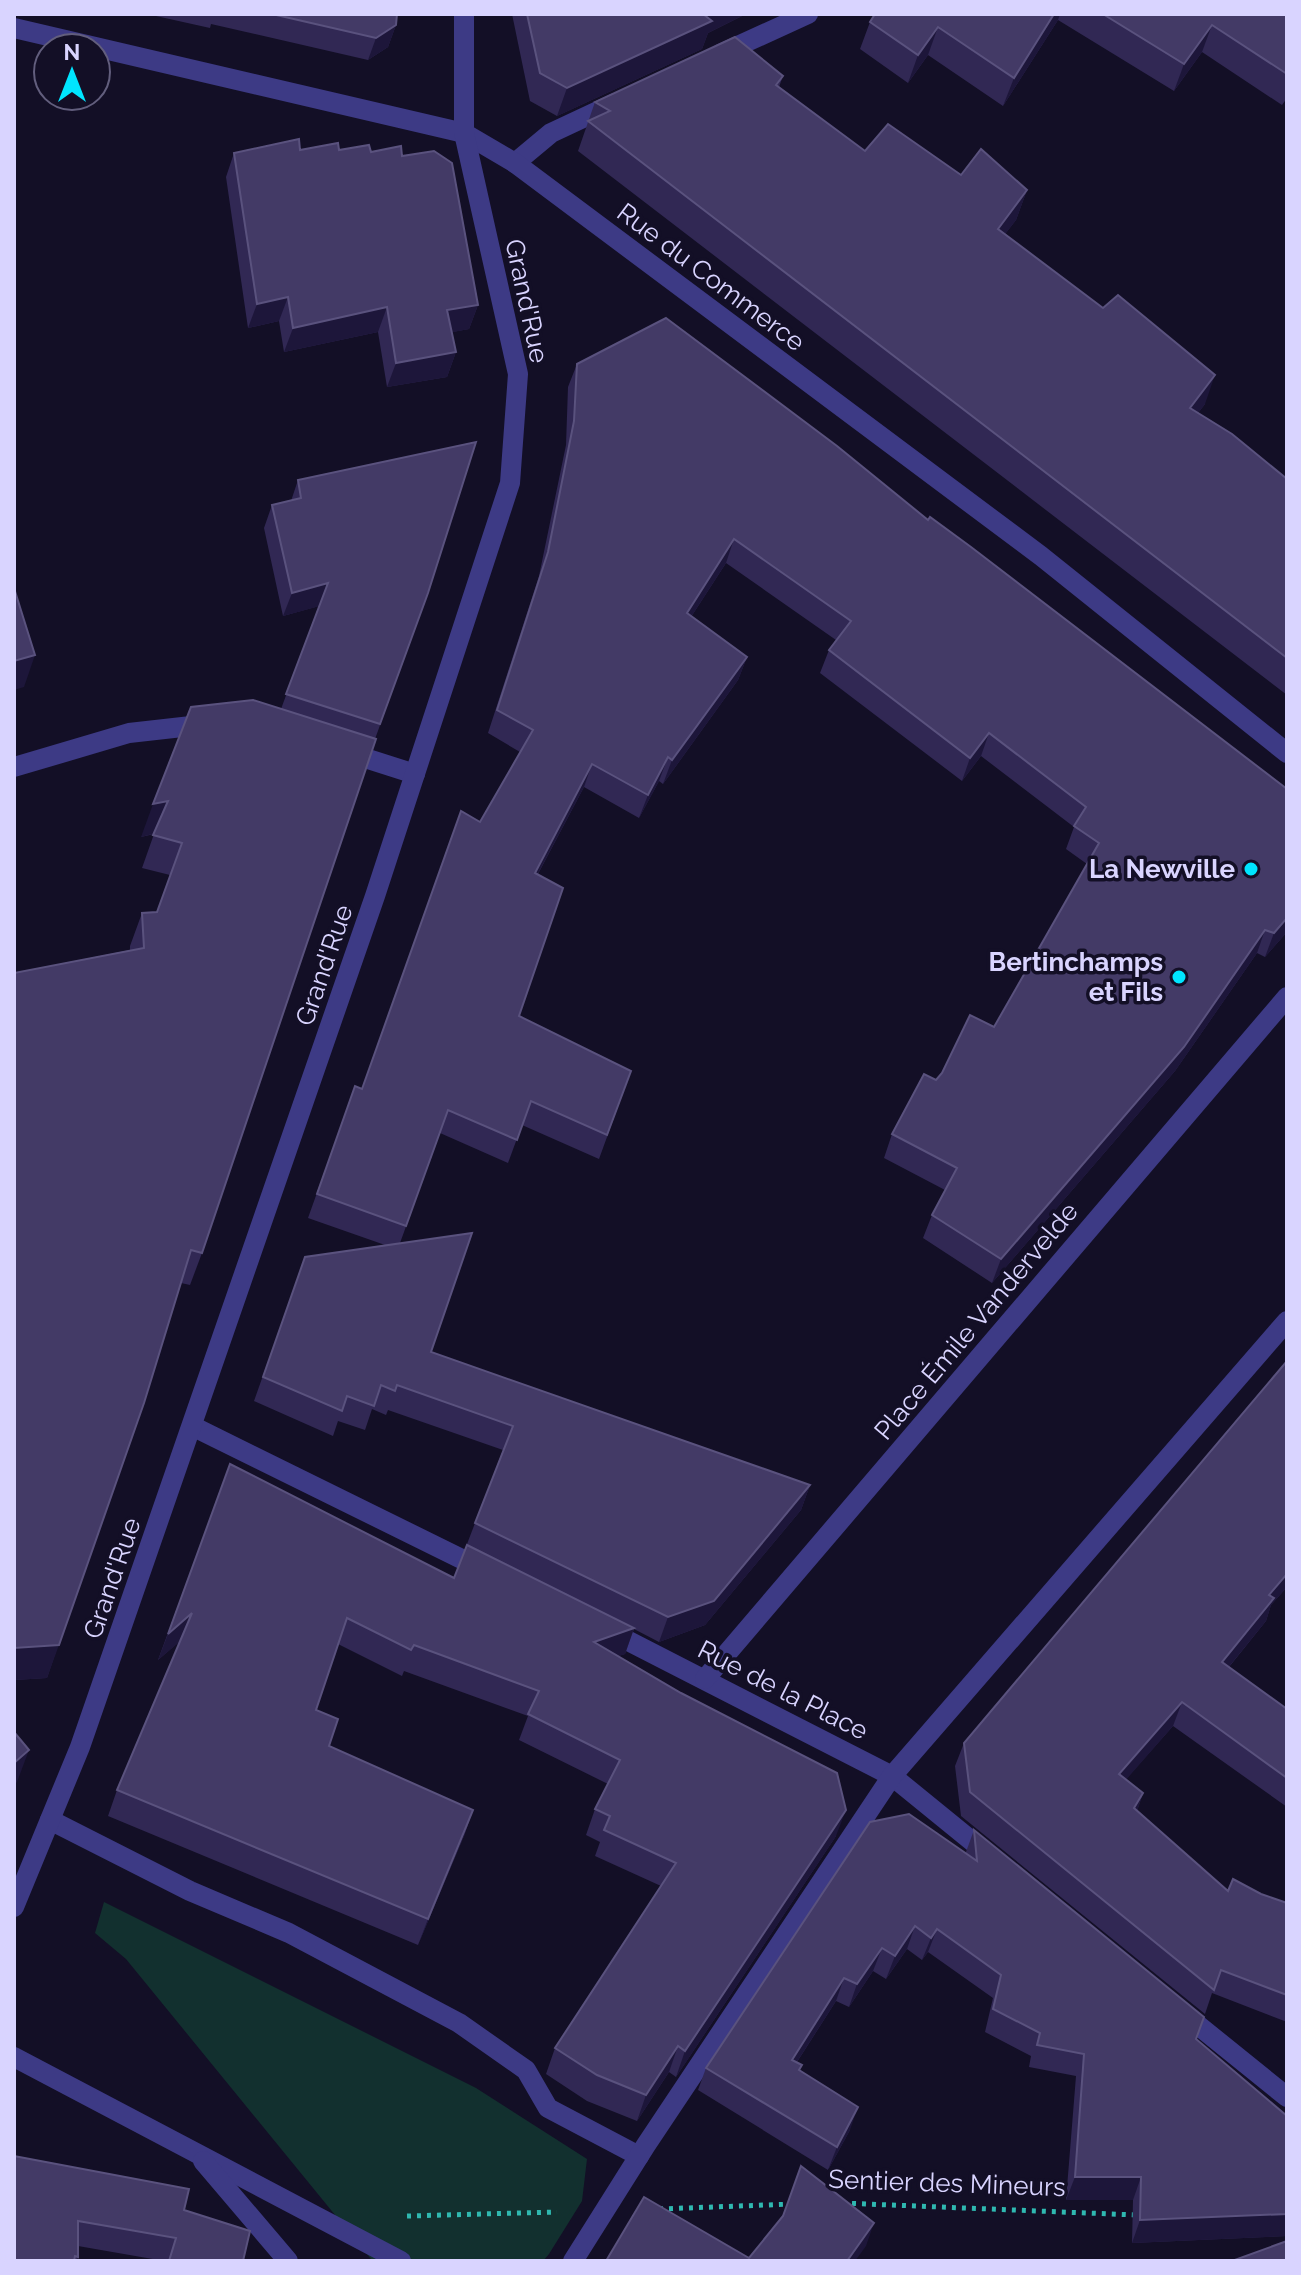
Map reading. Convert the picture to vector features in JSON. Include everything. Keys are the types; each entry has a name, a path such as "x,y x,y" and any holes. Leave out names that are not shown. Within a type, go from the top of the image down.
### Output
{"street":[{"name":"Grand'Rue","path":"14,1907 80,1747 192,1426 415,774 510,483 518,374 464,133 464,14"},
{"path":"708,60 808,14"},
{"name":"Rue du Commerce","path":"14,28 464,133 515,163 1041,556 1287,753"},
{"path":"515,163 551,133 636,93"},
{"path":"14,767 129,733 228,721"},
{"path":"328,747 415,774"},
{"name":"Place Émile Vandervelde","path":"705,1679 1287,997"},
{"path":"573,2261 639,2156 892,1776 1287,1321"},
{"path":"192,1426 506,1581"},
{"name":"Rue de la Place","path":"591,1623 892,1776 1003,1867"},
{"path":"50,1820 190,1891 289,1933 459,2023 526,2070 548,2108 639,2156"},
{"path":"1164,1997 1287,2097"},
{"path":"14,2057 401,2261"},
{"path":"196,2152 288,2261"}],"path":[{"name":"Sentier des Mineurs","path":"829,2203 1144,2215"},
{"name":"Sentier des Mineurs","path":"404,2217 797,2204"}],"green space":[{"path":"104,1902 476,2088 587,2159 582,2201 549,2254 543,2261 371,2259 126,1959 95,1933"}],"building":[{"path":"272,14 397,14 396,25 376,38"},
{"path":"527,14 703,14 712,21 567,88 540,73"},
{"path":"875,14 1054,14 1014,78 938,27 918,55 870,22"},
{"path":"1103,14 1287,14 1287,74 1212,25 1184,64"},
{"path":"735,37 783,76 776,85 865,151 888,124 961,175 981,149 1027,190 998,229 1103,308 1118,295 1215,375 1190,408 1232,434 1287,479 1287,658 588,121 610,111 595,102"},
{"path":"299,139 300,150 338,143 339,150 369,145 371,152 401,146 402,156 434,151 452,163 478,305 447,310 456,352 396,363 387,307 293,328 288,297 257,304 234,153"},
{"path":"666,318 837,446 928,520 930,517 971,547 1287,789 1287,918 1274,933 1265,930 1184,1047 1001,1259 932,1215 957,1168 892,1134 924,1074 936,1080 942,1073 970,1015 994,1027 1099,843 1074,826 1086,807 989,733 970,758 829,650 851,621 734,539 687,613 747,657 672,760 668,757 648,795 592,764 535,873 563,888 519,1016 631,1071 607,1135 531,1101 517,1140 448,1110 406,1226 317,1194 355,1086 362,1089 461,811 480,822 533,730 497,710 548,552 574,421 577,364"},
{"path":"476,442 428,593 380,724 286,694 328,583 292,593 272,505 301,498 298,480"},
{"path":"14,588 35,655 14,661"},
{"path":"253,700 376,739 202,1253 191,1250 144,1403 59,1645 14,1648 14,973 144,948 142,913 157,912 182,843 153,835 168,801 153,804 191,707"},
{"path":"472,1233 431,1352 810,1485 714,1601 668,1617 475,1523 513,1426 397,1385 395,1391 381,1385 374,1406 347,1396 342,1411 263,1377 305,1257"},
{"path":"1287,1361 1287,1574 1269,1595 1274,1598 1222,1662 1287,1709 1287,1778 1182,1702 1119,1774 1143,1793 1134,1808 1228,1891 1233,1879 1287,1903 1287,1995 1221,1970 1214,1990 970,1792 964,1743"},
{"path":"230,1464 454,1578 467,1545 634,1628 594,1642 681,1693 837,1773 846,1810 685,2051 678,2046 646,2095 597,2075 555,2048 676,1863 604,1830 610,1816 595,1809 620,1760 528,1714 539,1691 414,1645 411,1650 347,1618 316,1710 338,1719 329,1746 473,1810 428,1919 117,1790 192,1613 168,1634"},
{"path":"14,1732 29,1750 14,1763"},
{"path":"909,1814 977,1861 974,1830 1204,2017 1196,2039 1287,2116 1287,2214 1140,2220 1141,2177 1075,2177 1084,2054 1037,2045 1040,2033 993,2009 1001,1975 937,1929 931,1938 915,1926 895,1956 882,1948 857,1984 844,1978 792,2060 802,2065 799,2070 858,2107 837,2147 706,2068 870,1822"},
{"path":"14,2156 189,2189 184,2210 250,2231 243,2261 169,2261 176,2238 78,2221 78,2257 75,2256 74,2261 14,2261"},
{"path":"801,2166 874,2223 847,2261 606,2261 644,2197 749,2258 783,2216"},
{"path":"1287,2241 1287,2261 1232,2261"}],"place":[{"name":"La Newville","path":"1251,869"},
{"name":"Bertinchamps et Fils","path":"1179,977"}]}
